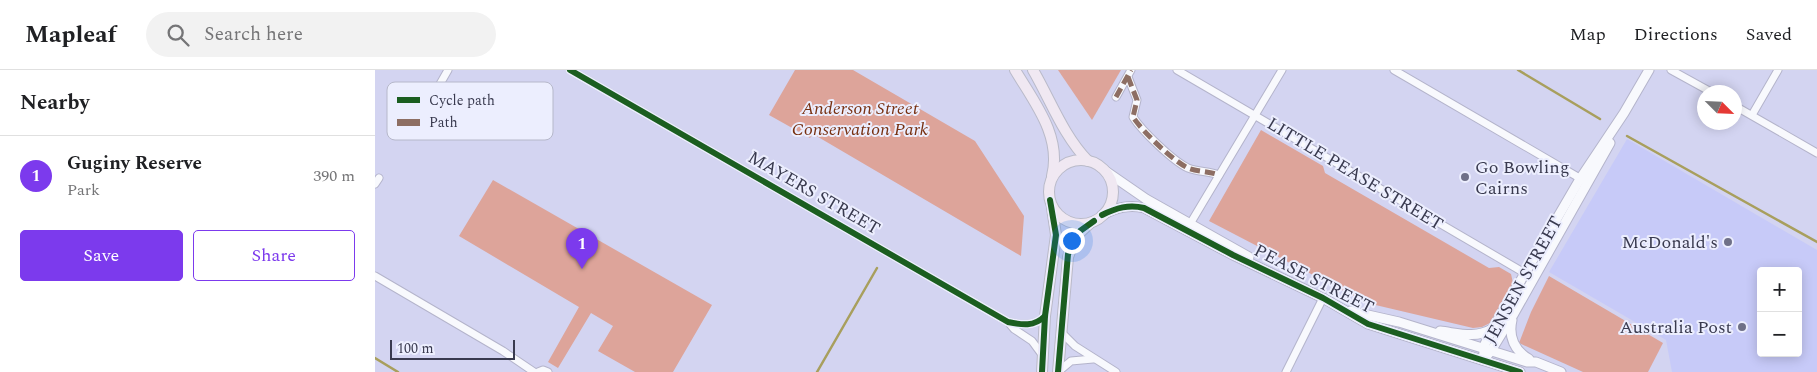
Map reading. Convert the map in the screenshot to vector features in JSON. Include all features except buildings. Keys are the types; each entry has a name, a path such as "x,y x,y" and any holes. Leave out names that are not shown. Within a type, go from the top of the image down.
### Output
{"main road":[{"path":"1015,70 1049,131 1055,156 1049,188 1056,235 1045,316 1042,372"},
{"path":"1033,70 1067,135 1089,161 1104,170 1111,183 1113,193 1111,203 1098,218 1078,233 1068,254 1058,372"},
{"path":"1052,177 1067,162 1076,160 1089,161"},
{"path":"1050,200 1055,211 1067,221 1083,224 1098,218"}],"street":[{"path":"441,82 448,70"},
{"name":"MAYERS STREET","path":"571,70 1008,322 1014,329 1031,341 1043,356"},
{"name":"LITTLE PEASE STREET","path":"1177,70 1529,275"},
{"path":"1189,227 1281,70"},
{"path":"1394,70 1584,181"},
{"name":"JENSEN STREET","path":"1488,350 1493,328 1529,275 1584,181 1612,139 1624,113 1649,70"},
{"path":"1671,70 1698,85"},
{"path":"1751,115 1778,70"},
{"path":"1129,73 1137,100 1133,117 1148,135 1185,167 1219,175"},
{"path":"1116,97 1129,73"},
{"path":"1742,110 1817,153"},
{"name":"PEASE STREET","path":"1104,170 1233,255 1323,298 1359,319 1375,326 1520,372"},
{"name":"PEASE STREET","path":"1098,218 1118,208 1139,207 1189,227"},
{"name":"JENSEN STREET","path":"1483,360 1513,315 1529,275"},
{"path":"375,276 536,372 543,370 548,372"},
{"path":"1286,372 1323,298"},
{"name":"PEASE STREET","path":"1342,309 1420,328 1527,362 1536,362 1561,372"},
{"path":"1513,315 1511,332 1514,344 1521,354 1536,362"},
{"name":"MAYERS STREET","path":"1008,322 1025,325 1036,322 1045,316"},
{"path":"1420,328 1471,335 1482,334 1493,328"},
{"path":"1061,332 1075,346 1116,372"},
{"path":"1058,372 1071,361 1093,359"}],"shaded area":[{"path":"1627,139 1817,250 1817,372 1672,372 1666,340 1549,272"}],"green space":[{"name":"Anderson Street Conservation Park","path":"795,70 853,70 975,141 1024,216 1021,256 813,134 810,138 769,115"},
{"path":"1058,70 1121,70 1092,120"},
{"path":"1261,130 1323,166 1325,173 1489,268 1499,267 1511,274 1513,283 1490,323 1482,327 1473,328 1367,303 1209,221"},
{"path":"493,180 712,305 673,372 635,372 598,351 613,326 591,313 558,368 548,362 579,307 459,236"},
{"path":"1549,276 1663,343 1648,372 1583,372 1519,343 1531,312"}],"waterway":[{"path":"1518,70 1600,119"},
{"path":"1627,136 1817,242"},
{"path":"817,372 877,268"},
{"path":"375,358 398,372"}],"marked path":[{"path":"1116,97 1131,70"},
{"path":"1128,77 1137,100 1133,117 1143,130 1166,152 1188,168 1219,175"}],"cycle path":[{"path":"570,70 1008,322 1032,324 1045,316"},
{"path":"1042,372 1045,316 1056,235 1050,200"},
{"path":"1102,215 1123,207 1144,208 1233,255 1323,298 1368,324 1520,372"},
{"path":"1058,372 1068,254 1080,231 1094,221"}],"place":[{"name":"Go Bowling Cairns","path":"1465,177"},
{"name":"McDonald's","path":"1728,242"},
{"name":"Guginy Reserve","path":"582,269"},
{"name":"Australia Post","path":"1742,327"}]}
